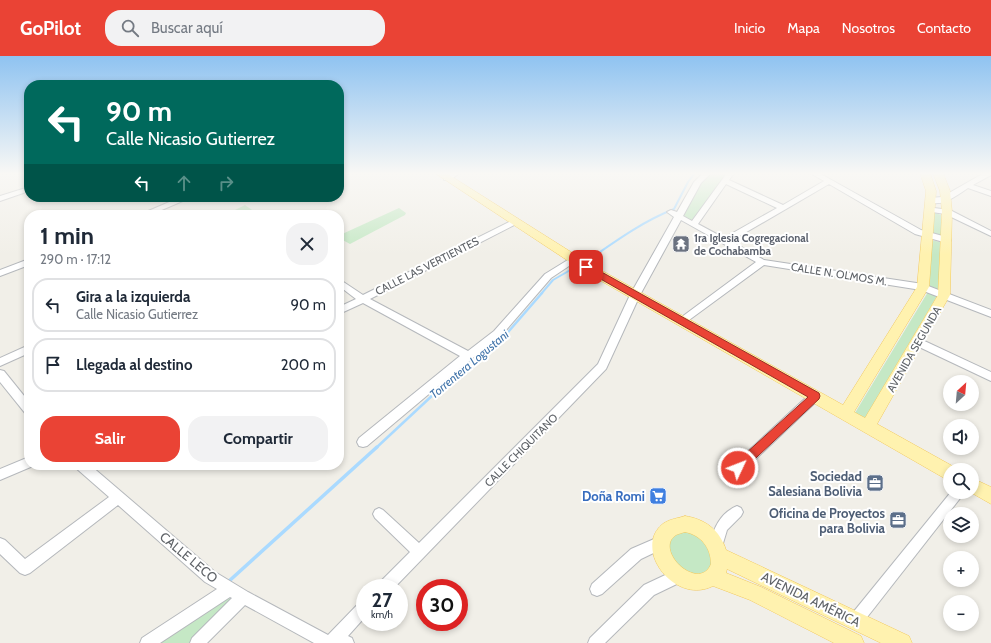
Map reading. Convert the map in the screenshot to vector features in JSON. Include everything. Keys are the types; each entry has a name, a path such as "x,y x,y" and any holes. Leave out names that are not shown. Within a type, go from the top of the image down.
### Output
{"main road":[{"path":"485,200 516,222 634,295 943,469"},
{"name":"AVENIDA SEGUNDA","path":"846,413 923,287 929,200"},
{"name":"AVENIDA SEGUNDA","path":"868,426 944,295 947,240 945,200"},
{"path":"979,490 991,496"},
{"path":"685,524 703,530 710,536 718,550 720,564 718,571 705,581 697,582 678,576 670,569 664,560 661,551 661,542 663,535 669,528 676,525 685,524"},
{"name":"AVENIDA AMÉRICA","path":"718,550 902,643"},
{"name":"AVENIDA AMÉRICA","path":"712,577 755,594 846,641"}],"street":[{"name":"CALLE CHIQUITANO","path":"393,579 602,366 634,295 689,200"},
{"path":"694,224 710,200"},
{"path":"767,200 783,208"},
{"path":"725,241 796,200"},
{"path":"861,200 926,235 947,240"},
{"path":"929,204 939,200"},
{"path":"156,210 176,202"},
{"path":"929,204 991,234"},
{"name":"CALLE N. OLMOS M.","path":"671,212 762,262 923,287 991,314"},
{"name":"CALLE LAS VERTIENTES","path":"344,308 516,222"},
{"path":"363,442 496,334 548,276 579,262"},
{"path":"682,321 762,262"},
{"path":"0,274 24,264"},
{"path":"344,286 363,299 468,356"},
{"path":"918,342 991,377"},
{"path":"0,362 24,351"},
{"path":"0,374 24,404"},
{"path":"738,468 815,396"},
{"path":"0,475 24,464"},
{"name":"CALLE LECO","path":"87,470 210,577 243,597 335,642"},
{"path":"0,545 25,568 119,497"},
{"path":"856,620 953,499"},
{"path":"718,550 721,526 727,518 737,512"},
{"path":"379,514 419,552"},
{"path":"598,589 636,554 661,542"},
{"path":"595,643 649,590 678,576"},
{"path":"147,643 229,589"},
{"path":"197,643 243,597"},
{"path":"335,642 356,618"}],"green space":[{"path":"691,200 707,200 694,220 691,221 683,217"},
{"path":"245,205 252,210 235,210"},
{"path":"399,208 406,213 405,215 350,244 344,241 344,233"},
{"path":"933,212 941,215 941,236 932,234"},
{"path":"931,240 940,242 939,289 929,286"},
{"path":"928,292 937,296 865,418 855,413"},
{"path":"677,530 698,533 714,558 709,569 704,573 699,575 695,574 671,562 667,539"},
{"path":"229,595 232,601 191,643 158,643"}],"waterway":[{"name":"Torrentera Logustani","path":"584,263 650,220 674,209 678,200"},
{"name":"Torrentera Logustani","path":"541,294 553,280 579,265"},
{"name":"Torrentera Logustani","path":"376,448 465,365 502,339 542,293"},
{"name":"Torrentera Logustani","path":"228,582 377,447"}],"place":[{"name":"1ra Iglesia Cogregacional de Cochabamba","path":"681,244"},
{"name":"Sociedad Salesiana Bolivia","path":"875,483"},
{"name":"Doña Romi","path":"658,496"},
{"name":"Oficina de Proyectos para Bolivia","path":"898,520"}],"route":[{"path":"586,267 815,396 738,468"}]}
